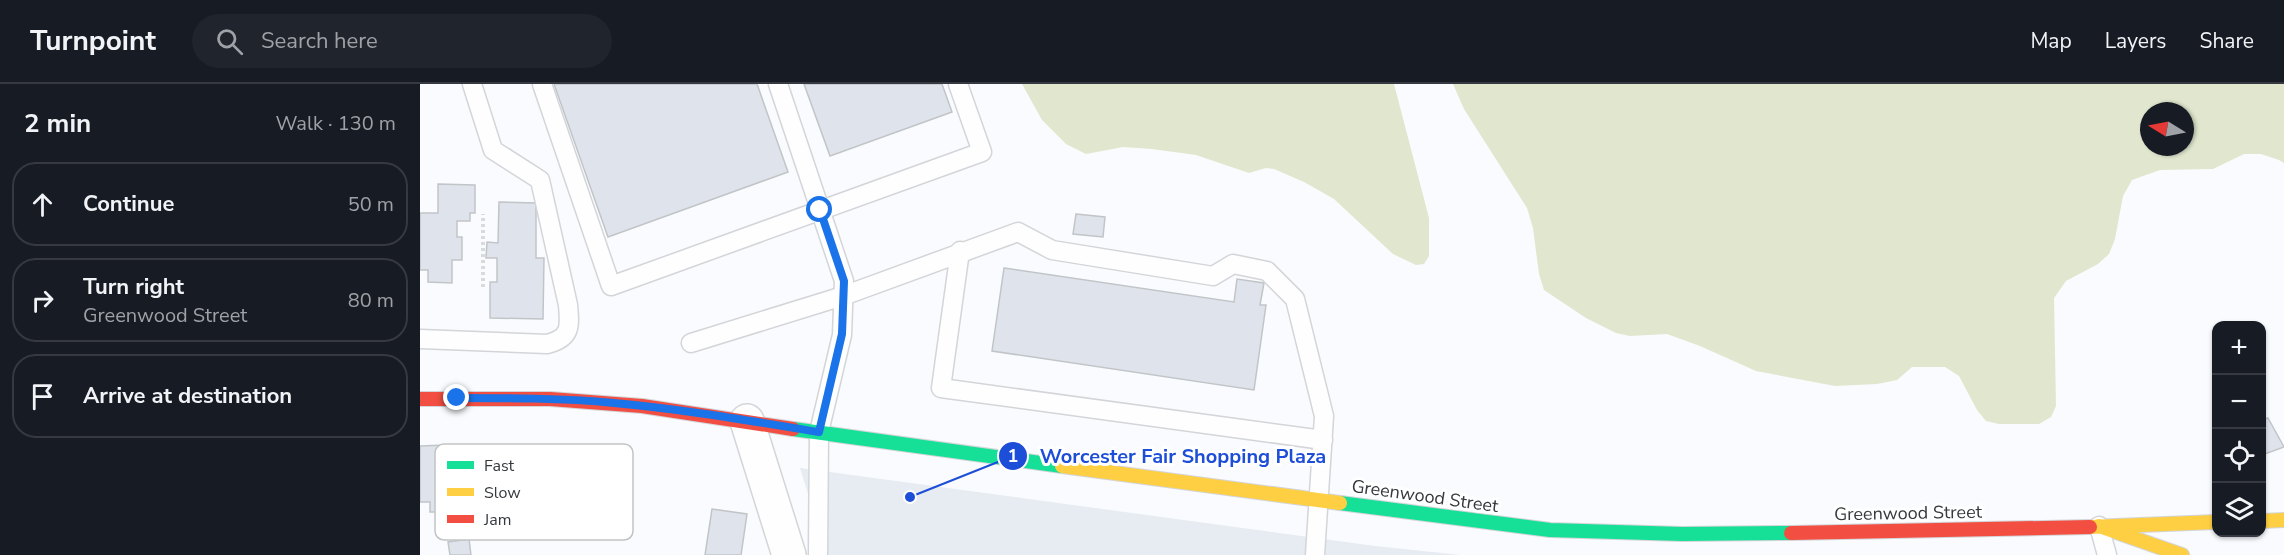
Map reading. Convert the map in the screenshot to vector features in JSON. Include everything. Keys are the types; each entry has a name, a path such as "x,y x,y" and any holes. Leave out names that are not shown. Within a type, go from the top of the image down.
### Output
{"main road":[{"name":"Greenwood Street","path":"420,399 516,398 591,401 660,408 819,432 1550,530 1647,533 1770,532 2212,522"},
{"path":"2266,521 2284,520"},
{"path":"2099,526 2182,555"}],"street":[{"path":"747,421 789,555"}],"lane":[{"path":"420,339 547,344 560,340 568,332 570,319 568,305 540,180 493,150 472,84"},
{"path":"542,84 611,286 982,152 958,84"},
{"path":"778,84 844,281 842,334 819,432 818,555"},
{"path":"692,344 843,296 960,251 1018,232 1052,250 1213,276 1233,264 1267,271 1295,300 1324,416 1314,555"},
{"path":"960,251 942,388 1323,440"},
{"path":"2099,526 2107,555"},
{"path":"1769,555 1770,532"}],"path":[{"path":"483,214 483,287"}],"shaded area":[{"path":"800,468 1375,546 1461,555 827,555"}],"green space":[{"path":"1022,84 1394,84 1429,218 1429,256 1424,264 1416,265 1393,254 1334,199 1274,169 1266,168 1249,173 1196,155 1152,149 1123,147 1086,154 1066,144 1042,120"},
{"path":"1453,84 2284,84 2284,163 2261,154 2244,154 2213,169 2160,170 2132,180 2123,196 2115,239 2109,254 2098,264 2066,281 2054,298 2056,406 2051,417 2039,424 1999,424 1986,421 1977,410 1959,376 1945,367 1912,367 1897,380 1877,384 1835,386 1756,371 1667,334 1630,336 1616,333 1586,318 1544,290 1539,274 1533,228 1527,208 1464,109"}],"building":[{"path":"554,84 757,84 788,172 608,237"},
{"path":"804,84 942,84 952,112 830,156"},
{"path":"438,184 475,185 475,213 470,213 470,221 457,221 457,237 462,237 462,260 452,260 452,283 428,282 428,270 420,270 420,213 438,213"},
{"path":"499,202 536,203 536,258 544,258 543,319 490,318 490,282 497,282 497,258 486,258 487,242 498,243"},
{"path":"1076,214 1105,217 1103,237 1073,234"},
{"path":"1004,268 1234,302 1237,279 1264,283 1260,305 1266,305 1254,390 992,351"},
{"path":"2268,418 2284,447 2266,454 2266,429 2266,419"},
{"path":"435,445 435,512 430,512 430,502 420,502 420,446"},
{"path":"712,509 747,514 741,555 705,555"},
{"path":"469,540 471,555 450,555 448,542"}],"traffic: fast":[{"path":"793,429 1062,466"},
{"path":"1340,503 1550,530 1682,534 1791,533"}],"traffic: slow":[{"path":"1062,466 1340,503"},
{"path":"2266,521 2284,520"},
{"path":"2090,527 2212,522"},
{"path":"2099,526 2182,555"}],"traffic: jam":[{"path":"420,399 550,399 642,406 793,429"},
{"path":"1791,533 2090,527"}],"place":[{"name":"Worcester Fair Shopping Plaza","path":"910,497"}],"route":[{"path":"457,398 550,399 611,403 697,413 819,432 842,334 844,281 820,210"}]}
